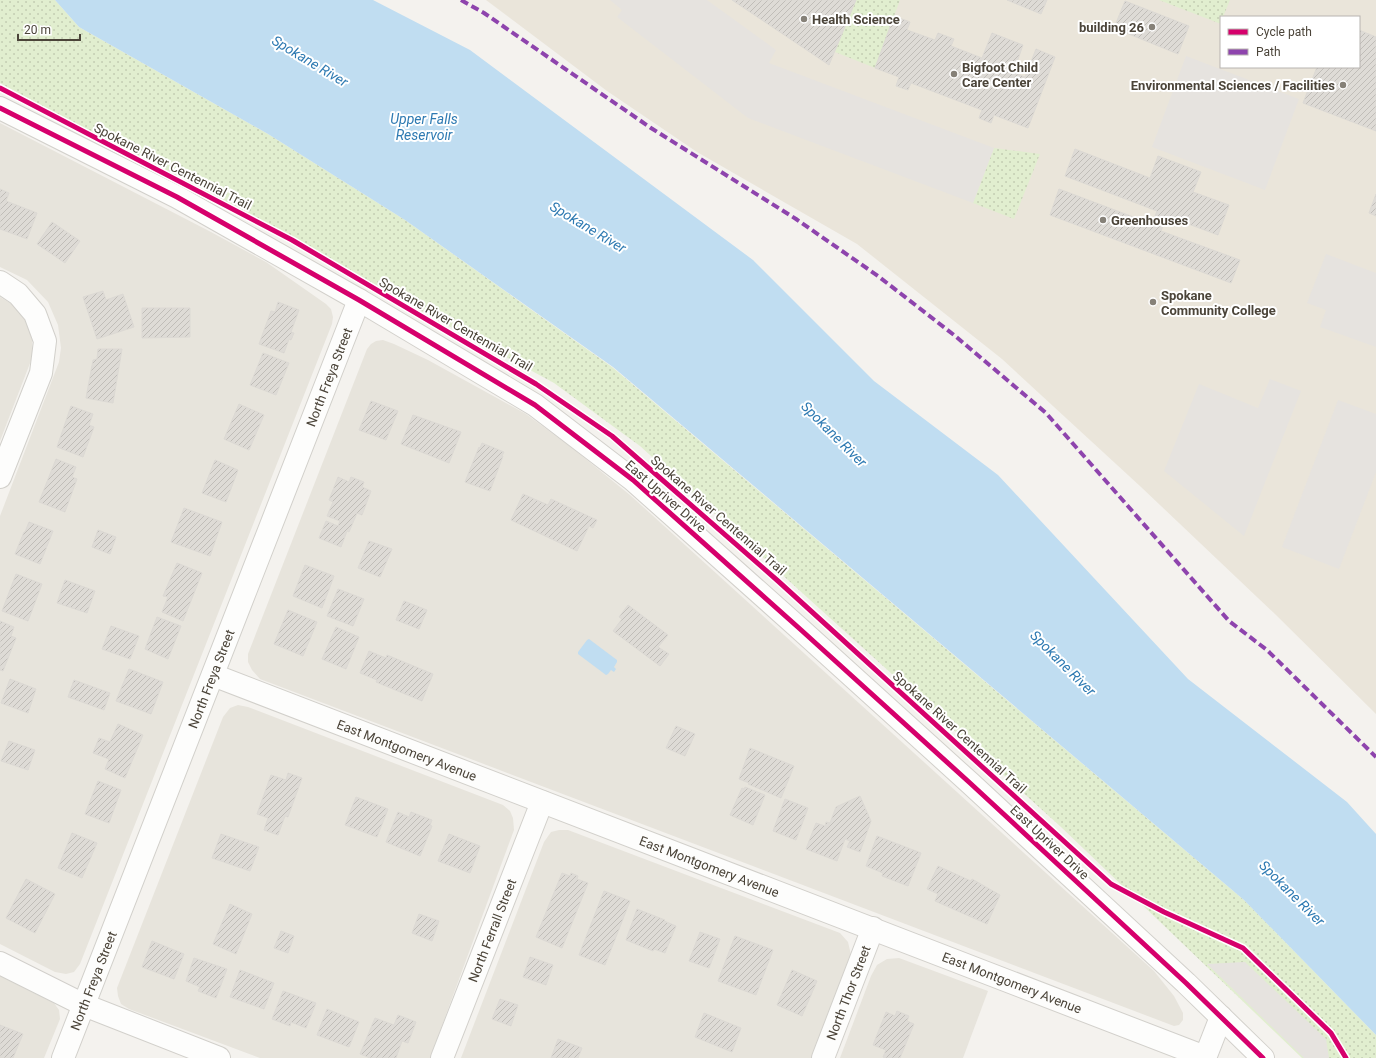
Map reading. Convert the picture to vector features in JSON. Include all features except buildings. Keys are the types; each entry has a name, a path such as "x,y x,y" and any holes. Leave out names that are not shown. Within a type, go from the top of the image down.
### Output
{"street":[{"name":"East Upriver Drive","path":"0,108 177,197 359,300 535,405 633,480 964,777 1186,983 1263,1058"},
{"path":"0,282 18,294 35,314 45,342 41,373 0,477"},
{"name":"North Freya Street","path":"64,1058 359,300"},
{"name":"East Montgomery Avenue","path":"213,675 873,928 1205,1058"},
{"name":"North Ferrall Street","path":"442,1058 542,802"},
{"name":"North Thor Street","path":"823,1058 873,928"},
{"path":"0,963 84,1005 219,1058"},
{"path":"1205,1058 1221,1017"}],"shaded area":[{"name":"Spokane Community College","path":"486,0 1376,0 1376,714 1275,614 1141,487 1002,359 857,244 697,152 607,91"},
{"path":"610,0 707,0 776,50 769,63 994,148 973,203 748,118 617,17 622,10"},
{"path":"1186,56 1299,99 1265,190 1152,147"},
{"path":"0,123 266,262 326,304 331,309 333,317 332,324 80,964 74,972 66,974 55,972 0,944 0,516 59,362 61,348 58,325 48,302 27,280 0,267"},
{"path":"1326,254 1376,273 1376,347 1320,327 1326,310 1307,303"},
{"path":"0,297 10,303 26,320 32,340 32,358 0,441"},
{"path":"383,340 428,360 526,414 571,447 630,495 1154,971 1174,996 1183,1013 1183,1020 1179,1025 1174,1026 260,679 252,670 248,662 248,654 367,349 376,341"},
{"path":"1270,379 1301,391 1244,536 1164,471 1199,384 1258,408"},
{"path":"1338,400 1376,414 1376,472 1339,569 1282,547"},
{"path":"238,705 248,707 503,805 510,811 513,818 514,830 430,1058 260,1058 129,1009 121,1004 117,988 223,717 230,708"},
{"path":"568,830 840,933 848,942 851,955 850,967 811,1058 461,1058 544,842 551,832"},
{"path":"899,958 988,991 963,1058 840,1058 871,976 877,965 887,959"},
{"path":"1245,962 1326,1039 1329,1058 1304,1058 1207,964"},
{"path":"0,976 54,1003 59,1010 60,1019 44,1058 0,1058"}],"green space":[{"path":"0,0 55,0 79,27 268,134 405,220 612,367 1244,900 1376,1035 1376,1058 1302,1058 1061,827 640,446 554,383 0,83"},
{"path":"856,0 900,0 875,68 835,52"},
{"path":"1159,0 1230,0 1223,16 1220,16 1220,24"},
{"path":"994,148 1040,154 1014,219 973,203"}],"water":[{"name":"Upper Falls Reservoir","path":"55,0 373,0 470,50 753,260 874,381 998,475 1188,679 1347,802 1376,834 1376,1035 1244,900 613,367 405,220 268,134 79,27"},
{"path":"589,639 617,660 614,667 616,669 614,672 611,670 606,675 578,654"}],"marked path":[{"path":"461,0 484,13 651,128 796,219 878,276 954,335 1046,413 1229,621 1267,650 1376,757"}],"cycle path":[{"name":"Spokane River Centennial Trail","path":"0,88 292,240 536,384 612,436 778,581 1111,884 1164,912 1243,948 1331,1033 1346,1058"},
{"path":"0,108 177,197 359,300 535,405 633,480 800,629 970,783 1186,983 1263,1058"}],"place":[{"name":"Health Science","path":"804,19"},
{"name":"building 26","path":"1152,27"},
{"name":"Bigfoot Child Care Center","path":"954,74"},
{"name":"Environmental Sciences / Facilities","path":"1343,85"},
{"name":"Greenhouses","path":"1103,220"},
{"name":"Spokane Community College","path":"1153,302"}],"water label":[{"name":"Spokane River","path":"310,61"},
{"name":"Spokane River","path":"588,227"},
{"name":"Spokane River","path":"834,434"},
{"name":"Spokane River","path":"1063,663"},
{"name":"Spokane River","path":"1292,893"}]}
